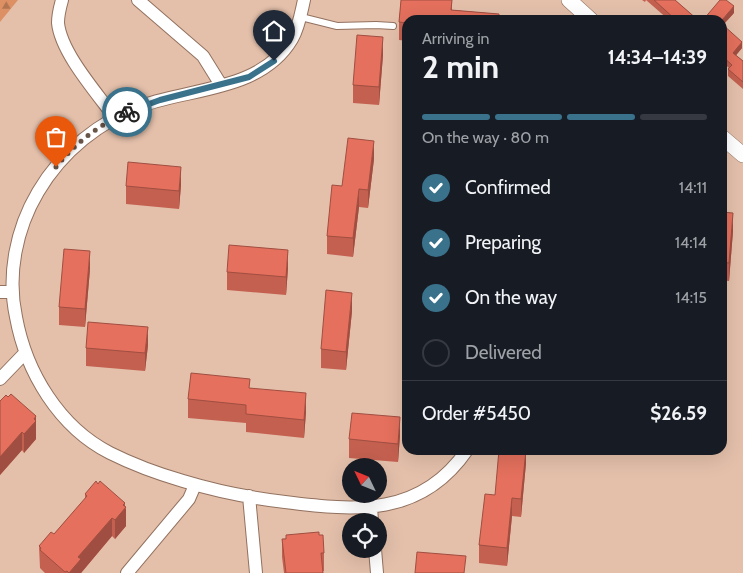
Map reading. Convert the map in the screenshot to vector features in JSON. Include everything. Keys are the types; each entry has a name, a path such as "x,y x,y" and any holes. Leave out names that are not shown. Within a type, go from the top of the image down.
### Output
{"street":[{"path":"62,0 58,22 63,42 115,118"},
{"path":"138,0 203,56 221,85"},
{"path":"304,0 301,16 292,39 274,61 249,77 160,100 115,118 78,143 49,175 27,213 6,292 25,353 41,385 55,406 76,428 93,442 110,453 142,467 195,485 249,496 326,507 348,509 371,507 396,503 426,489 453,468 464,455"},
{"path":"569,0 586,15"},
{"path":"727,141 743,155"},
{"path":"0,379 25,353"},
{"path":"127,573 189,499 195,485"},
{"path":"249,496 256,573"},
{"path":"371,507 371,513"},
{"path":"376,558 377,573"}],"lane":[{"path":"301,16 337,26 393,26"}],"green space":[{"path":"0,0 18,0 0,22"}],"building":[{"path":"401,0 452,0 451,10 499,14 402,15 402,22 399,22"},
{"path":"654,0 675,0 692,15 670,15"},
{"path":"720,0 726,0 734,6 726,15 707,15"},
{"path":"727,28 742,42 733,53 743,61 743,82 728,69 732,65 727,60"},
{"path":"357,35 383,37 379,87 353,85"},
{"path":"348,138 374,141 368,190 359,189 353,238 327,236 332,185 342,186"},
{"path":"128,162 181,167 179,191 126,186"},
{"path":"727,212 733,213 729,263 727,263"},
{"path":"229,245 288,250 286,277 227,272"},
{"path":"64,249 90,251 85,309 59,307"},
{"path":"326,290 352,293 346,352 321,349"},
{"path":"88,322 148,327 145,353 86,348"},
{"path":"191,373 250,379 249,388 306,393 304,420 246,414 246,405 188,399"},
{"path":"11,394 36,416 34,419 36,421 24,434 22,432 0,457 0,401 6,395 8,397"},
{"path":"352,413 400,417 398,444 349,439"},
{"path":"499,455 525,455 521,499 512,498 507,548 479,545 485,494 495,495"},
{"path":"96,481 98,484 100,481 125,503 123,505 126,507 115,520 112,518 78,557 81,559 69,573 65,572 40,550 39,546 51,532 54,534 87,496 85,494"},
{"path":"319,532 319,535 323,535 324,553 321,553 323,573 286,573 282,539 286,539 286,535"},
{"path":"417,552 466,556 464,573 415,573"}],"way so far":[{"path":"56,167 62,158 78,143 95,130 127,112"}],"route":[{"path":"127,112 160,100 249,77 274,61"}]}
